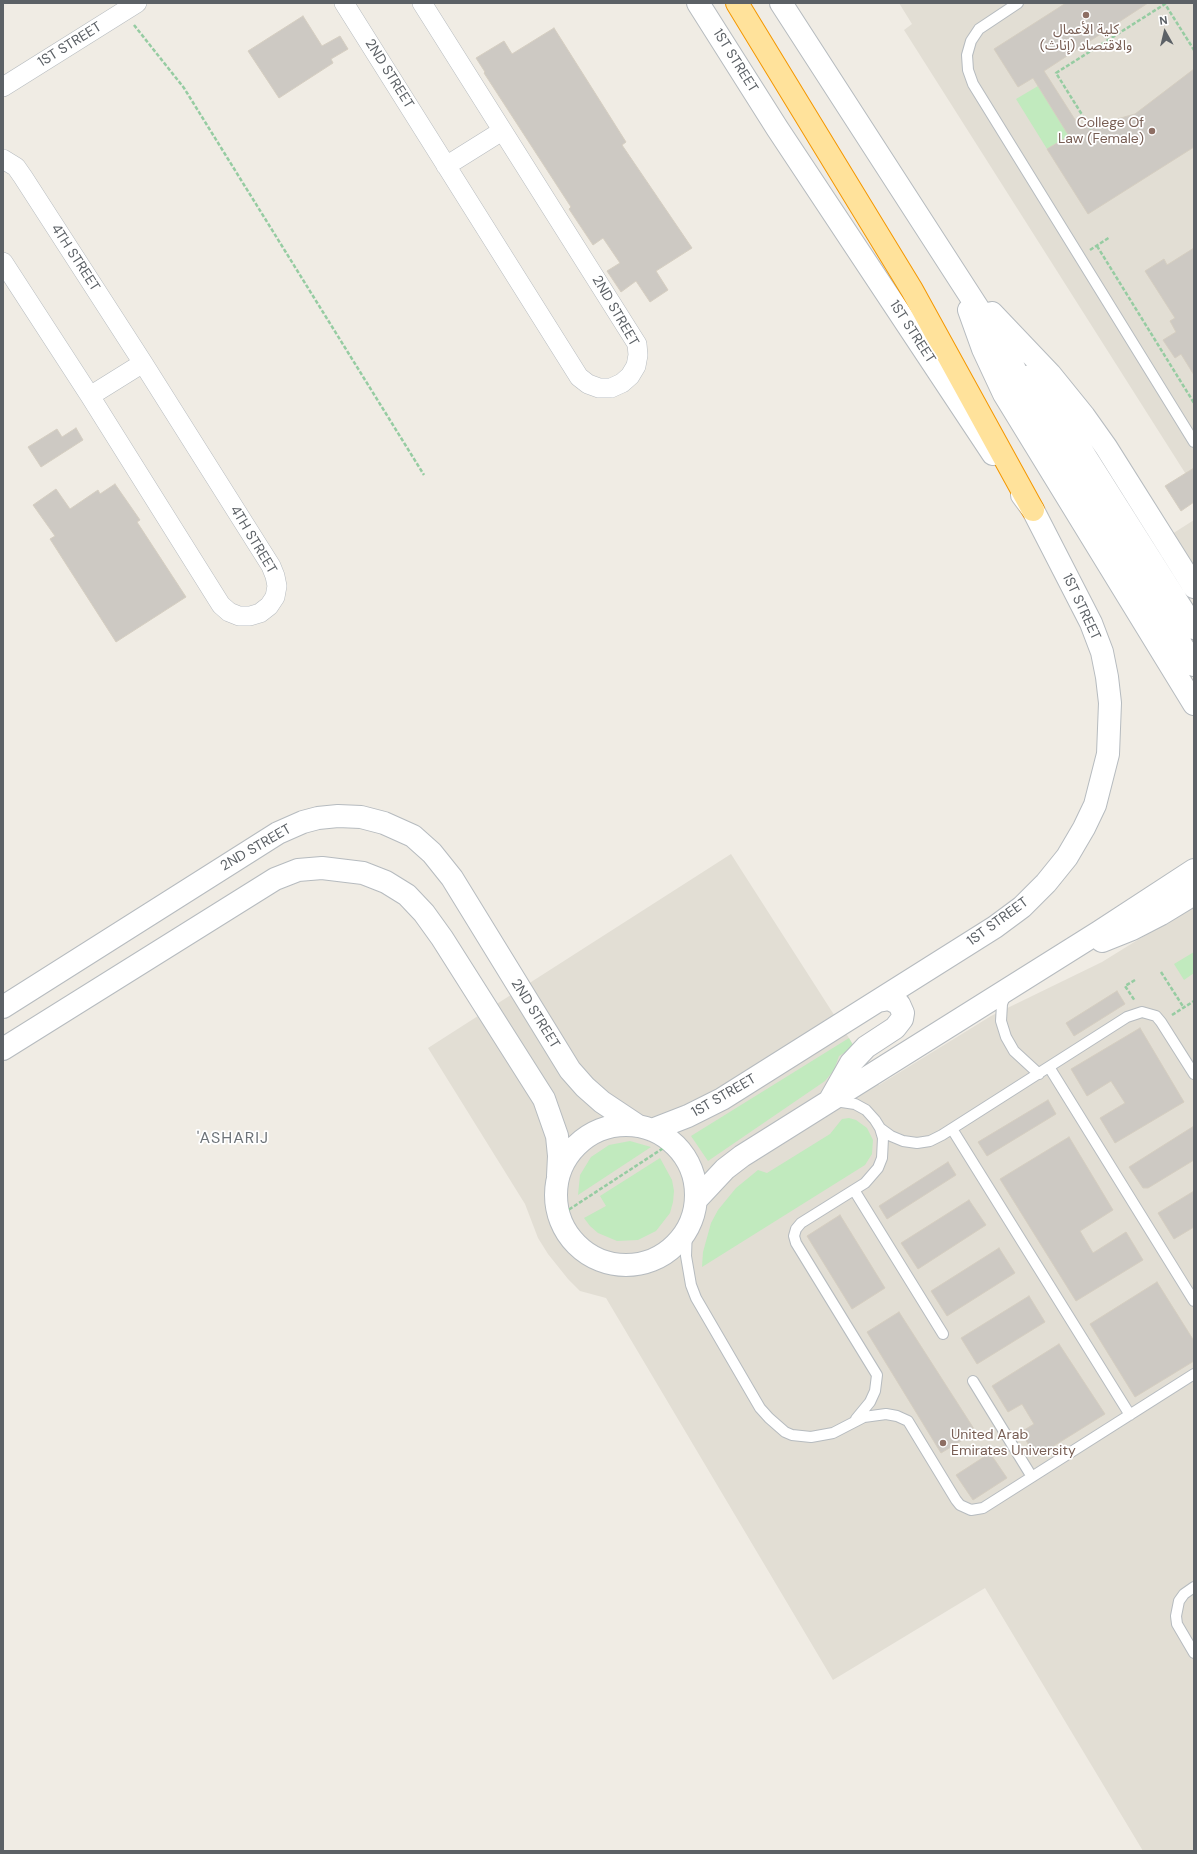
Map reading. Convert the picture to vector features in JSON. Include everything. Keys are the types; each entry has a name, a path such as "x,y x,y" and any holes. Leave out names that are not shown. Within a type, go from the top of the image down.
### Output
{"highway":[{"path":"737,3 912,290 1033,510"}],"street":[{"name":"2ND STREET","path":"344,3 579,377 588,384 599,388 611,388 622,384 630,376 636,366 638,355 637,344 422,3"},
{"name":"1ST STREET","path":"645,1128 688,1116 722,1099 995,927 1022,907 1046,883 1067,857 1084,828 1101,786 1108,754 1110,729 1110,703 1102,652 1091,623 1033,510 974,426 777,128 698,3"},
{"path":"782,3 1007,353 1018,378 1054,441 1194,665"},
{"name":"1ST STREET","path":"3,87 130,8"},
{"path":"446,166 502,131"},
{"name":"4TH STREET","path":"3,158 16,167 23,177 143,363 275,576 277,586 275,597 269,606 260,613 250,616 239,616 229,612 221,605 90,396 3,262"},
{"path":"962,285 977,298 1026,348 1084,416 1106,447 1194,587"},
{"path":"962,285 967,305 983,349 1004,394 1194,704"},
{"path":"1007,353 1028,374 1049,399 1194,628"},
{"path":"90,396 143,363"},
{"name":"2ND STREET","path":"3,1007 278,833 303,822 318,818 338,816 361,818 384,823 413,836 432,853 452,878 570,1070 585,1087 602,1102 673,1143"},
{"path":"1050,962 1101,922 1194,856"},
{"path":"3,1049 274,879 298,870 322,868 362,873 386,882 407,895 424,913 442,938 544,1099 557,1136 559,1156 556,1196 559,1216 564,1228 580,1247 595,1257 613,1263 638,1263 656,1257 672,1247 687,1228 693,1214 696,1200 693,1175 681,1152 673,1143"},
{"path":"696,1200 725,1169 742,1156 1194,870"},
{"path":"1094,944 1194,882"},
{"path":"1050,962 1132,929 1194,894"},
{"path":"829,1101 851,1063 866,1047 899,1025 902,1019 903,1013 899,1004 889,999 878,1001"},
{"path":"558,1176 564,1162 572,1150 582,1140 595,1132 609,1127 623,1125 645,1128"}],"lane":[{"path":"1018,3 979,29 971,41 967,55 968,70 973,84 1194,442"},
{"path":"1008,988 1002,1004 1001,1021 1006,1037 1014,1051 1038,1074"},
{"path":"829,1101 842,1100 855,1104 866,1110 880,1128 897,1139 916,1143 930,1141 952,1129 1127,1017 1142,1012 1156,1016 1194,1074"},
{"path":"1049,1067 1194,1301"},
{"path":"854,1421 870,1402 875,1391 877,1375 796,1243 794,1236 796,1229 801,1223 854,1190 872,1176 882,1158 884,1148 880,1128"},
{"path":"952,1129 1130,1415"},
{"path":"854,1190 943,1334"},
{"path":"687,1228 686,1256 691,1285 696,1298 760,1408 769,1418 785,1432 802,1437 819,1437 833,1433 864,1417 886,1414 897,1416 908,1421 956,1500 965,1508 971,1510 983,1508 1194,1374"},
{"path":"973,1381 1032,1477"},
{"path":"1194,1587 1184,1594 1179,1601 1176,1616 1177,1624 1194,1653"}],"path":[{"path":"1091,129 1056,73 1165,4 1194,50"},
{"path":"130,8 157,52 184,88 424,476"},
{"path":"1080,257 1110,237"},
{"path":"1097,246 1194,403"},
{"path":"1161,972 1184,1008"},
{"path":"1135,980 1125,986 1142,1012"},
{"path":"1161,1022 1194,1001"},
{"path":"559,1216 673,1143"}],"shaded area":[{"path":"899,3 1194,3 1194,487 904,30 912,24"},
{"path":"1194,520 1194,568 1172,534"},
{"name":"United Arab Emirates University","path":"731,854 879,1085 991,1016 1102,962 1194,905 1194,1851 1143,1851 985,1588 833,1680 606,1298 580,1291 568,1279 548,1254 538,1238 525,1204 428,1048"}],"green space":[{"path":"1038,86 1069,136 1047,149 1016,99"},
{"path":"1194,952 1194,973 1184,980 1174,964"},
{"path":"849,1038 854,1047 839,1056 834,1070 825,1081 708,1161 691,1136"},
{"path":"849,1118 856,1120 867,1128 873,1140 872,1154 865,1165 702,1267 703,1252 711,1223 718,1210 736,1188 758,1170 767,1173 830,1134 842,1119"},
{"path":"630,1141 651,1147 578,1195 580,1175 591,1157 609,1145"},
{"path":"660,1158 672,1180 674,1191 670,1213 656,1231 638,1240 617,1241 598,1233 590,1226 584,1218 606,1206 600,1196"}],"building":[{"path":"1066,3 1148,3 1044,71 1081,129 1135,114 1194,69 1194,147 1088,214 1047,149 1069,136 1033,78 1018,87 994,49"},
{"path":"303,16 322,46 340,36 348,49 331,59 333,63 279,98 248,51"},
{"path":"554,28 626,142 622,145 692,248 656,271 668,290 650,302 636,281 621,292 607,271 620,263 603,238 593,245 569,209 571,207 484,73 485,72 476,58 504,41 512,54"},
{"path":"1194,248 1194,375 1181,354 1175,358 1163,340 1176,332 1170,321 1175,318 1145,271 1164,259 1167,265"},
{"path":"76,428 83,440 41,467 28,447 57,429 62,437"},
{"path":"1194,468 1194,502 1181,511 1165,486"},
{"path":"115,484 140,520 137,522 186,597 116,642 50,539 55,536 33,505 56,489 70,509 98,490 100,494"},
{"path":"1117,991 1125,1004 1074,1036 1066,1023"},
{"path":"1140,1028 1184,1102 1115,1143 1100,1118 1125,1103 1111,1081 1087,1096 1071,1069"},
{"path":"1048,1100 1056,1114 987,1156 978,1142"},
{"path":"1194,1126 1194,1160 1148,1188 1143,1188 1129,1167"},
{"path":"1069,1137 1113,1210 1080,1231 1093,1253 1126,1232 1143,1260 1076,1301 1000,1179"},
{"path":"948,1162 956,1175 887,1219 879,1206"},
{"path":"1194,1191 1194,1227 1174,1239 1158,1213"},
{"path":"969,1200 986,1225 918,1269 901,1243"},
{"path":"840,1215 885,1288 852,1309 807,1236"},
{"path":"999,1248 1015,1273 947,1316 931,1291"},
{"path":"1157,1282 1194,1341 1194,1361 1135,1397 1090,1324"},
{"path":"1029,1296 1045,1322 977,1364 961,1338"},
{"path":"899,1312 976,1432 941,1453 867,1332"},
{"path":"1059,1344 1105,1414 1036,1457 1021,1432 1034,1424 1022,1404 1008,1412 992,1386"},
{"path":"990,1453 1007,1478 973,1500 956,1475"}],"place":[{"name":"كلية الأعمال والاقتصاد (إناث)","path":"1086,15"},
{"name":"College Of Law (Female)","path":"1152,131"},
{"name":"United Arab Emirates University","path":"943,1443"}],"district":[{"name":"'ASHARIJ","path":"233,1139"}]}
